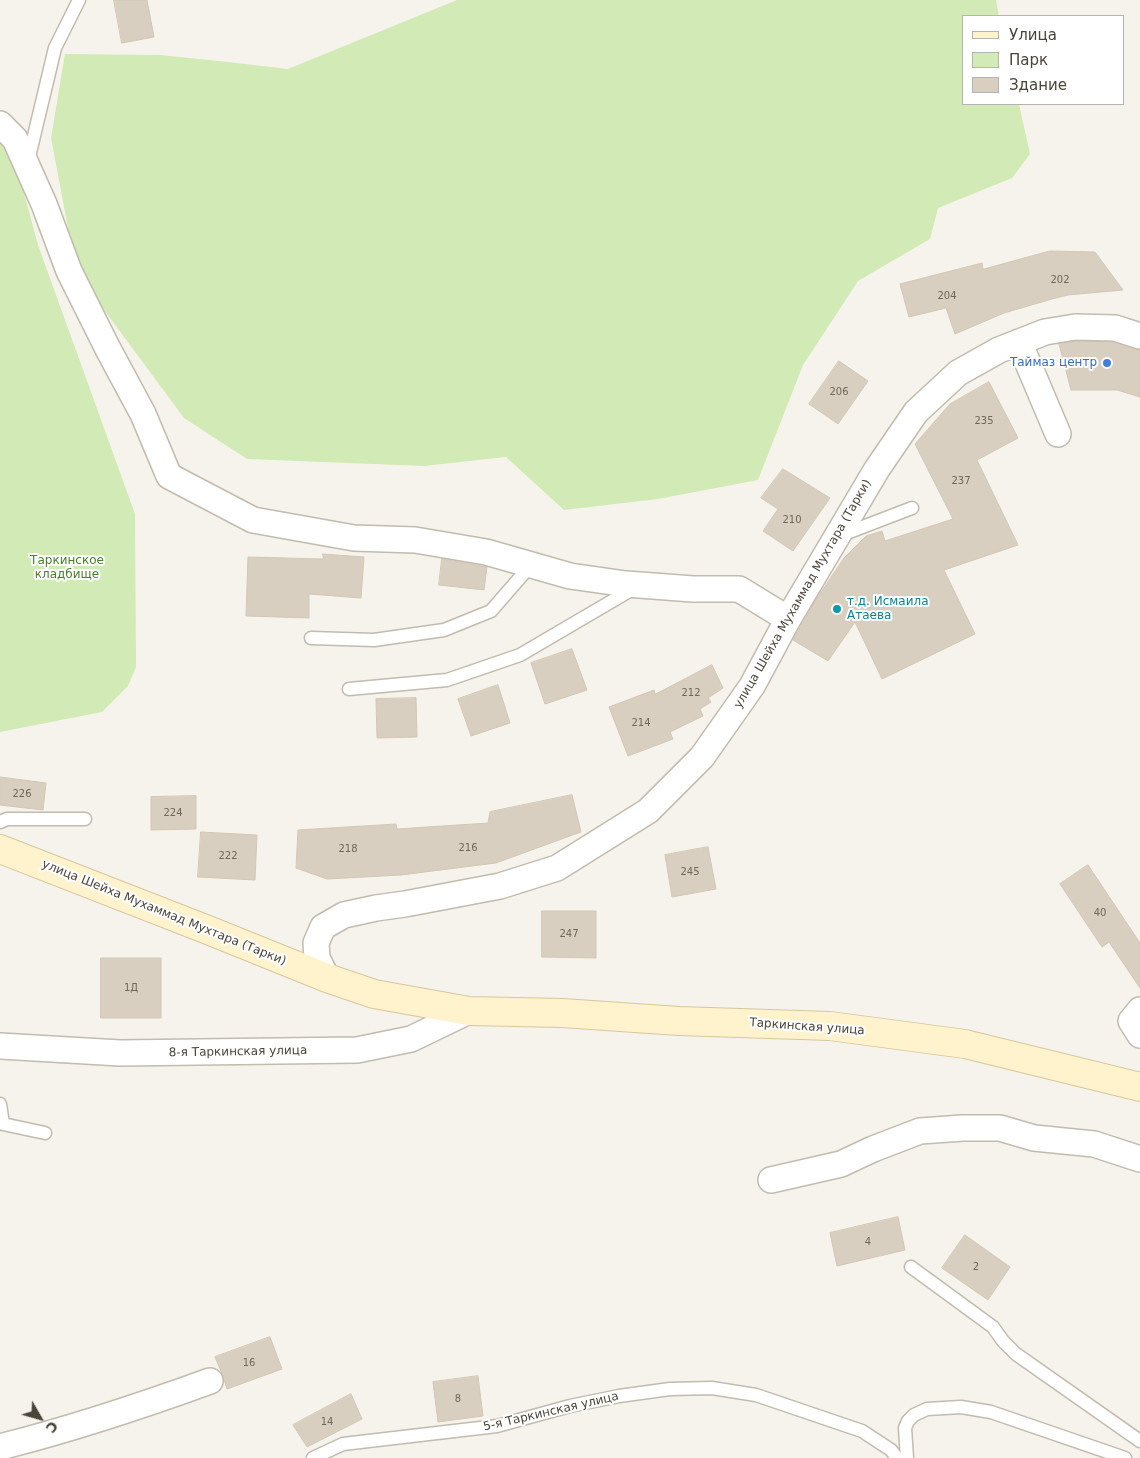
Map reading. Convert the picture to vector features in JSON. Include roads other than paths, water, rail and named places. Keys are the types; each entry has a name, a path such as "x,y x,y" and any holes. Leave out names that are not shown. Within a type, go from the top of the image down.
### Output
{"street":[{"path":"0,124 15,139 44,204 69,270 143,414 169,476 253,520 354,538 415,540 486,552 570,576 640,585 693,589 739,589 788,619"},
{"name":"улица Шейха Мухаммад Мухтара (Тарки)","path":"327,978 317,958 316,943 323,926 344,915 500,886 557,868 648,811 702,757 752,686 788,619 877,469 916,412 958,373 999,350 1045,332 1075,327 1115,328 1140,336"},
{"path":"1019,342 1058,434"},
{"name":"улица Шейха Мухаммад Мухтара (Тарки)","path":"0,850 327,978 374,994 469,1011"},
{"path":"1140,1010 1131,1021 1140,1035"},
{"name":"8-я Таркинская улица","path":"0,1046 120,1054 357,1050 411,1039 469,1011"},
{"name":"Таркинская улица","path":"469,1011 562,1013 830,1026 965,1044 1140,1087"},
{"path":"771,1180 841,1164 873,1148 920,1131 964,1128 1000,1128 1034,1138 1094,1144 1140,1159"},
{"path":"0,1446 70,1429 210,1381"}],"lane":[{"path":"27,166 55,48 79,0"},
{"path":"835,538 912,508"},
{"path":"311,638 374,640 444,630 491,611 531,565"},
{"path":"349,689 447,680 520,655 640,585"},
{"path":"0,822 7,819 85,819"},
{"path":"0,1104 3,1124 45,1133"},
{"path":"911,1267 992,1327 1016,1354 1140,1441"},
{"name":"5-я Таркинская улица","path":"312,1458 343,1444 497,1426 570,1406 619,1396 670,1389 712,1388 756,1395 862,1431 891,1450 897,1458"},
{"path":"907,1458 905,1428 908,1421 914,1415 927,1409 961,1407 991,1412 1125,1458"}],"place":[{"name":"Таймаз центр","path":"1107,363"},
{"name":"т.д. Исмаила Атаева","path":"837,609"}],"park label":[{"name":"Таркинское кладбище","path":"67,568"}]}
